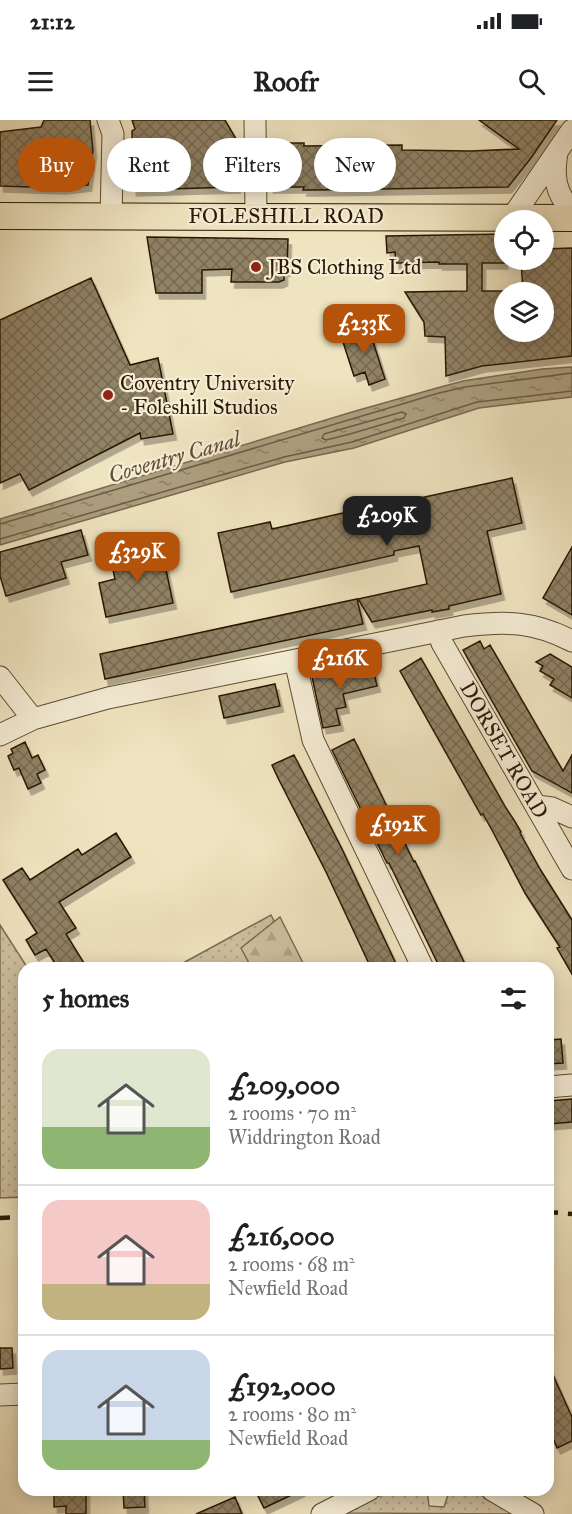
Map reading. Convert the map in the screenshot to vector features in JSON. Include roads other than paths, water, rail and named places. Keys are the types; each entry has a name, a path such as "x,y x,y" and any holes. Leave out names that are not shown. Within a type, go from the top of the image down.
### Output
{"main road":[{"name":"FOLESHILL ROAD","path":"0,216 494,216"},
{"name":"FOLESHILL ROAD","path":"554,217 572,218"}],"street":[{"path":"108,120 113,134 111,217"},
{"path":"255,120 256,217"},
{"path":"517,210 572,130"},
{"path":"557,152 555,179 560,195 572,210"},
{"path":"0,735 33,719 108,698 438,631 483,624 518,623 545,628 572,641"},
{"name":"DORSET ROAD","path":"438,631 442,643 572,869"},
{"path":"295,660 313,740 420,962"},
{"path":"0,677 33,719"},
{"path":"537,806 552,808 572,817"},
{"path":"554,1086 572,1085"},
{"path":"0,1395 18,1394"},
{"path":"322,1514 355,1496"},
{"path":"507,1496 533,1514"}],"water":[{"name":"Coventry Canal","path":"572,367 572,397 479,408 354,448 285,462 0,545 0,519 352,412 463,381 542,369"}],"railway":[{"path":"554,1212 572,1214"},
{"path":"0,1218 18,1217"}],"place":[{"name":"JBS Clothing Ltd","path":"256,267"},
{"name":"Coventry University - Foleshill Studios","path":"108,395"}]}
